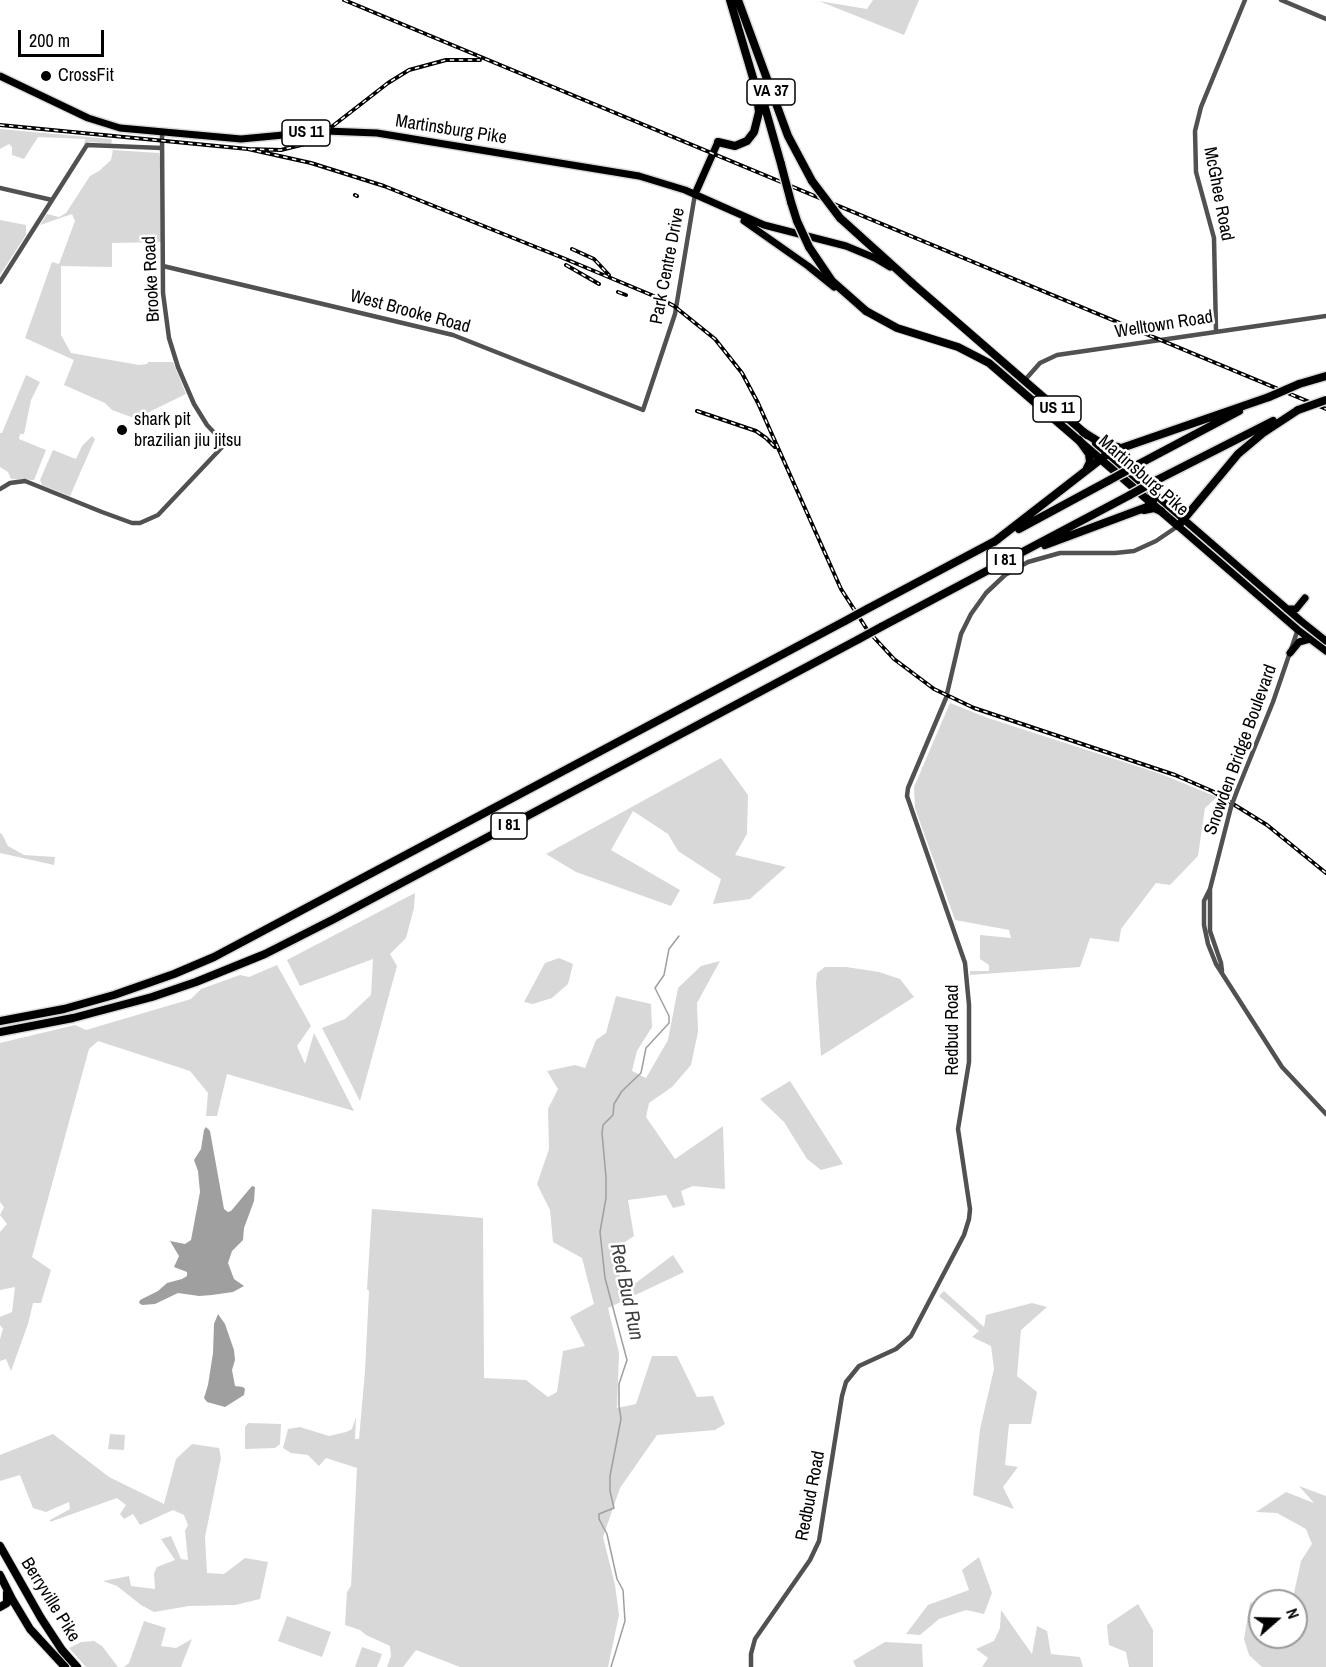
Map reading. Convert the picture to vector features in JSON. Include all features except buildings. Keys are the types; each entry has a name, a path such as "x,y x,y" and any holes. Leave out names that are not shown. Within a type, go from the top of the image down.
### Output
{"highway":[{"path":"717,142 732,146 747,141 754,132 759,112 756,88 730,0"},
{"name":"VA 37","path":"730,0 749,54 797,220 809,247 832,281 866,311"},
{"name":"VA 37","path":"738,0 788,136 812,181 840,218 912,283"},
{"name":"Martinsburg Pike","path":"912,283 1021,384 1104,456 1161,511 1181,522"},
{"name":"Martinsburg Pike","path":"866,311 906,331 970,352 1021,384"},
{"name":"I 81","path":"0,1020 64,1009 114,995 174,974 220,954 1269,396 1326,376"},
{"path":"994,542 1104,456 1121,447 1269,396"},
{"name":"I 81","path":"0,1032 56,1022 122,1006 196,982 265,954 334,920 1240,436 1326,400"},
{"path":"1181,522 1246,446 1298,410"},
{"path":"1081,436 1107,447 1121,447"},
{"path":"1081,436 1090,457 1086,469"},
{"name":"Martinsburg Pike","path":"1104,456 1151,491"},
{"path":"1006,561 1147,507 1152,503 1154,496 1151,491"},
{"path":"1134,512 1151,508 1161,511"},
{"name":"Berryville Pike","path":"0,1546 41,1618 62,1650 77,1667"},
{"path":"0,1607 8,1600 1,1578"},
{"name":"Berryville Pike","path":"1,1578 30,1629 65,1667"}],"main road":[{"name":"US 11","path":"0,76 101,123 120,128 162,133"},
{"name":"Martinsburg Pike","path":"162,133 241,139 326,131 377,133 634,175 663,182 727,209"},
{"path":"695,194 717,142"},
{"name":"US 11","path":"727,209 772,228 829,240 856,249 880,261 912,283"},
{"name":"US 11","path":"727,209 808,266 866,311"},
{"name":"Martinsburg Pike","path":"1151,491 1181,522 1298,630 1326,651"},
{"name":"Martinsburg Pike","path":"1181,522 1326,641"},
{"path":"1285,608 1296,609 1305,598"},
{"path":"1290,653 1301,640 1310,639"}],"street":[{"name":"McGhee Road","path":"1216,331 1214,238 1196,172 1195,131 1201,107 1245,0"},
{"path":"1281,0 1326,19"},
{"name":"Brooke Road","path":"0,489 10,483 25,481 132,523 145,522 158,514 225,444 207,424 194,404 178,367 165,318 162,133"},
{"path":"0,282 87,145 162,148"},
{"path":"0,188 52,200"},
{"name":"Park Centre Drive","path":"643,410 675,314 695,194"},
{"name":"West Brooke Road","path":"163,266 453,335 643,410"},
{"name":"Welltown Road","path":"1021,384 1040,363 1056,355 1326,316"},
{"name":"Redbud Road","path":"751,1667 751,1653 755,1639 810,1560 819,1541 846,1382 859,1366 888,1353 911,1336 969,1219 970,1209 958,1129 969,1062 965,963 907,795 946,697 961,634 971,614 986,593 1005,575 1028,562 1060,553 1134,551 1156,541 1181,522"},
{"name":"Snowden Bridge Boulevard","path":"1301,621 1273,702 1231,807 1210,889 1204,901 1204,925 1210,953 1216,966 1222,971 1282,1067 1326,1114"}],"shaded area":[{"path":"873,0 919,0 904,35 819,1 867,9"},
{"path":"0,129 111,139 112,141 111,144 90,142 84,144 85,139 38,137 24,159 12,155 12,147 9,144 0,149"},
{"path":"113,150 159,153 161,242 112,243 112,267 61,266 61,335 71,353 139,365 148,362 173,362 186,394 145,414 142,421 112,410 105,403 64,385 74,360 25,338 52,262 59,264 75,221 72,214 40,225 47,214 59,217 66,213 90,176 111,160"},
{"path":"0,220 26,225 26,235 0,275"},
{"path":"26,375 40,382 31,400 24,434 20,434 19,439 46,450 34,480 11,479 8,472 0,467 0,433 2,433"},
{"path":"92,436 95,439 70,496 42,485 40,480 53,450 76,459 82,446"},
{"path":"950,703 988,718 1161,774 1217,797 1205,808 1198,856 1170,885 1156,883 1121,929 1119,942 1090,938 1080,967 970,975 970,971 989,971 989,965 980,959 980,935 1011,938 1009,930 955,920 915,808 914,787"},
{"path":"721,758 748,795 747,834 735,855 786,867 750,899 713,904 721,879 678,851 668,834 633,811 611,850 680,890 671,906 576,872 546,854"},
{"path":"0,833 8,846 24,855 55,857 54,865 0,853"},
{"path":"415,893 414,908 406,938 390,954 397,966 360,1101 322,1028 345,1019 371,995 373,959 300,986 287,960"},
{"path":"559,958 573,964 568,984 552,998 533,1004 524,1002 545,963"},
{"path":"720,961 697,1003 698,1032 691,1065 672,1087 649,1103 646,1117 675,1159 723,1126 725,1189 693,1186 681,1191 685,1205 673,1208 666,1195 628,1200 634,1236 616,1248 621,1285 633,1285 673,1255 684,1272 608,1308 619,1353 617,1408 636,1404 652,1356 677,1356 697,1397 713,1396 725,1424 715,1430 657,1435 620,1488 603,1537 615,1585 619,1615 608,1667 460,1667 416,1650 403,1667 387,1667 391,1656 390,1646 360,1630 345,1625 347,1592 351,1586 357,1468 326,1458 319,1466 308,1455 291,1453 283,1448 288,1429 300,1427 329,1436 352,1429 356,1417 355,1439 359,1439 365,1371 372,1209 483,1218 484,1378 526,1380 548,1397 557,1392 563,1351 585,1346 570,1317 594,1304 582,1258 553,1242 550,1210 537,1184 549,1149 548,1109 558,1089 547,1071 575,1065 585,1068 596,1040 606,1033 616,996 651,1004 652,1027 637,1051 632,1071 646,1078 668,1040 678,988 701,966"},
{"path":"277,965 311,1026 297,1046 305,1064 314,1033 354,1111 227,1074 217,1116 206,1116 208,1093 190,1071 98,1041 89,1049 32,1257 51,1270 41,1303 33,1303 11,1371 6,1359 0,1361 0,1339 3,1329 0,1325 0,1317 12,1312 15,1287 0,1290 0,1232 7,1224 0,1215 4,1207 0,1202 0,1043 75,1025 86,1030 191,999 201,989 240,975 249,977"},
{"path":"825,967 846,967 879,972 900,979 914,997 821,1056 816,983 817,973"},
{"path":"790,1081 843,1164 821,1170 807,1159 784,1122 760,1099"},
{"path":"206,1127 210,1131 224,1209 231,1211 252,1186 255,1187 254,1201 244,1228 243,1240 232,1251 228,1263 234,1279 244,1286 233,1292 212,1295 178,1293 155,1304 142,1305 139,1303 140,1300 158,1291 167,1283 187,1276 187,1272 174,1267 179,1256 170,1241 185,1244 191,1240 200,1192 198,1171 194,1160 201,1149"},
{"path":"944,1291 984,1327 986,1315 1032,1303 1047,1307 1021,1330 1017,1376 1037,1392 1031,1424 1009,1424 1005,1465 1018,1467 1003,1487 1014,1509 973,1495 980,1429 994,1369 991,1346 972,1337 979,1331 939,1296"},
{"path":"218,1314 225,1324 234,1350 235,1360 232,1370 235,1386 245,1389 244,1395 225,1407 207,1402 204,1398 213,1353 214,1324"},
{"path":"248,1423 281,1424 280,1444 275,1448 245,1449 245,1427"},
{"path":"53,1434 109,1477 164,1504 176,1459 192,1444 219,1448 221,1458 205,1537 207,1573 224,1574 245,1558 268,1562 260,1599 235,1605 189,1606 154,1612 117,1586 103,1581 129,1576 131,1586 155,1589 154,1573 157,1567 175,1560 161,1539 171,1536 181,1559 188,1560 185,1531 188,1525 184,1515 173,1510 140,1525 133,1514 124,1519 120,1514 126,1505 117,1498 50,1522 70,1509 69,1502 46,1512 33,1508 20,1475 0,1481 0,1455"},
{"path":"110,1434 125,1435 124,1450 108,1449"},
{"path":"1299,1486 1326,1496 1326,1667 1262,1667 1249,1655 1244,1639 1248,1615 1248,1649 1308,1649 1308,1589 1295,1589 1301,1561 1312,1544 1306,1529 1277,1513 1256,1512 1286,1492 1314,1503"},
{"path":"979,1557 992,1593 984,1614 966,1610 939,1619 920,1635 906,1634 928,1605 969,1590 962,1570"},
{"path":"1138,1604 1153,1630 1153,1667 1129,1667 1126,1652 1109,1645 1107,1625"},
{"path":"1001,1610 1032,1654 1037,1626 1047,1631 1051,1654 1080,1657 1083,1667 982,1667 988,1658 976,1649 994,1641 1000,1628"},
{"path":"287,1616 331,1632 322,1657 278,1641"},
{"path":"144,1621 166,1628 161,1646 176,1648 192,1639 181,1667 124,1667 129,1663"},
{"path":"94,1641 102,1646 118,1667 86,1667 69,1648 81,1642"},
{"path":"885,1642 922,1644 923,1667 856,1667 853,1661"},
{"path":"362,1647 382,1654 377,1667 355,1667"}],"waterway":[{"name":"Red Bud Run","path":"611,1667 625,1621 623,1590 617,1579 607,1534 599,1519 599,1514 614,1508 610,1491 610,1476 621,1419 619,1384 627,1360 605,1278 600,1232 606,1198 602,1133 603,1125 613,1115 614,1104 622,1091 641,1073 646,1048 669,1023 669,1016 655,988 664,975 669,949 679,936"}],"railway":[{"path":"344,0 1326,409"},
{"path":"0,125 248,149 281,150 316,139 388,83 409,70 446,60 480,60"},
{"path":"248,149 311,163 384,186 563,258 674,306 715,339 742,373 758,403 841,589 868,631 894,659 934,689 974,708 1175,775 1212,791 1267,825 1326,873"},
{"path":"572,249 594,259 609,275"},
{"path":"566,265 599,284"},
{"path":"618,292 626,295"},
{"path":"697,411 756,431 775,447"}],"place":[{"name":"CrossFit","path":"46,76"},
{"name":"shark pit brazilian jiu jitsu","path":"122,430"}]}
